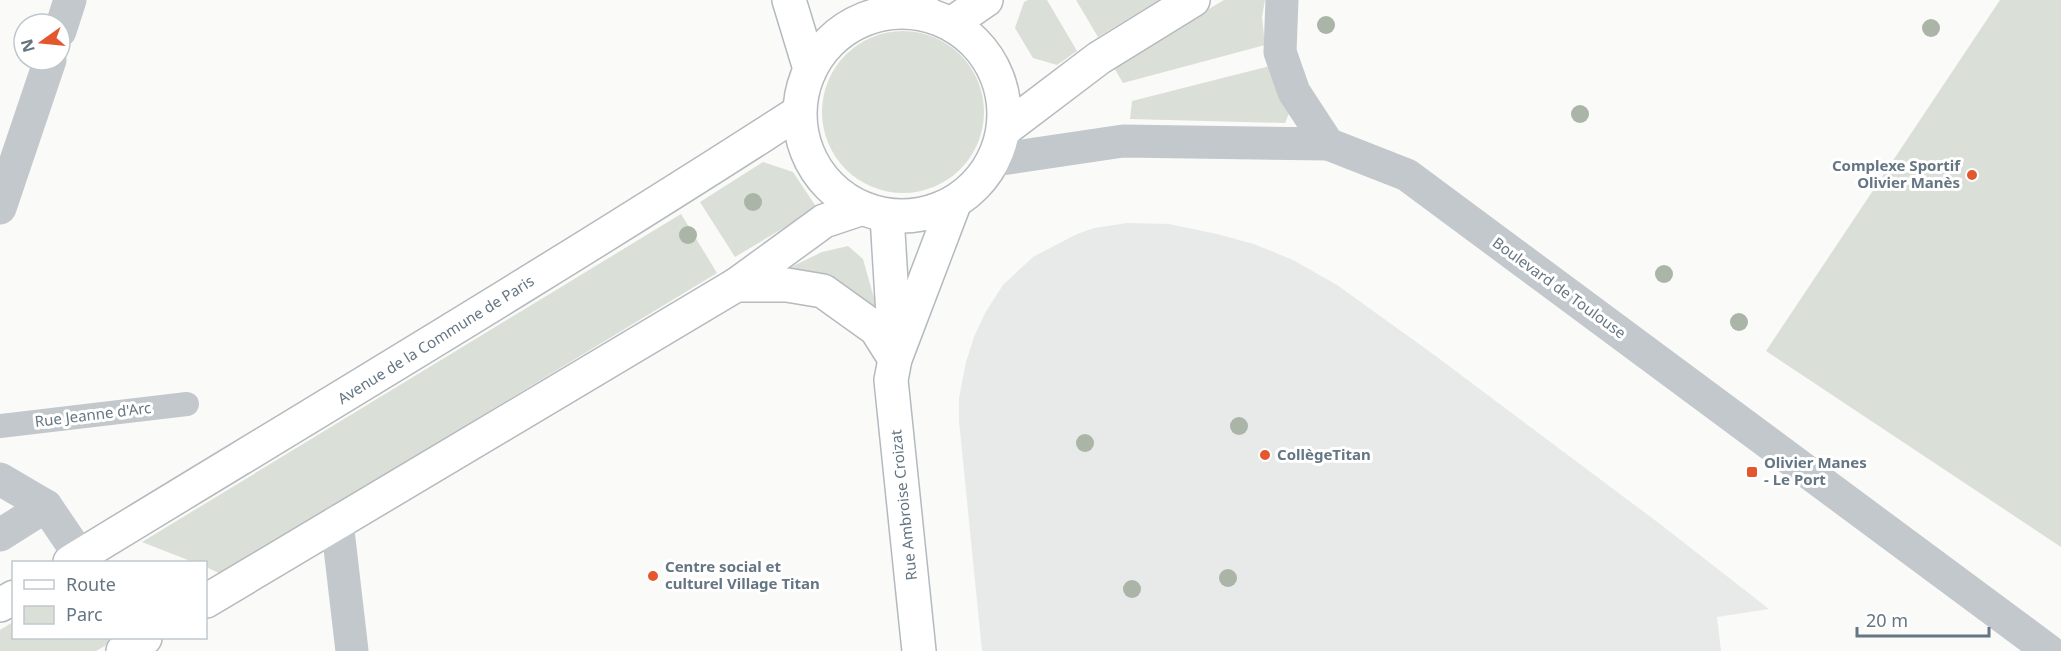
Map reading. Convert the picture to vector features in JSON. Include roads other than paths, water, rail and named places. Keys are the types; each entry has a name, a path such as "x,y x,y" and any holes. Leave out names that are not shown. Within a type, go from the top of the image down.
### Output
{"main road":[{"path":"789,0 810,69"},
{"path":"874,213 828,185 806,152 800,112 803,90 810,69 830,40 860,20 894,11 932,13 986,0"},
{"path":"207,600 736,285 824,221 874,213 921,216 954,204 969,193 999,145 1099,58 1193,0"},
{"path":"932,13 983,51 1001,88 999,145"},
{"name":"Avenue de la Commune de Paris","path":"75,559 294,428 650,208 800,112"},
{"name":"Rue Ambroise Croizat","path":"919,651 891,380 895,359 954,204"},
{"name":"Rue Ambroise Croizat","path":"874,213 895,359"},
{"path":"736,285 787,285 823,291 876,329 895,359"},
{"path":"123,651 144,639"}],"street":[{"path":"1282,0 1280,52 1294,92 1329,144"},
{"path":"0,208 46,72"},
{"name":"Boulevard de Toulouse","path":"999,145 1123,141 1329,144 1407,175 2049,651"},
{"path":"0,479 46,506 75,559"},
{"path":"0,535 46,506"},
{"path":"337,522 352,651"}],"lane":[{"name":"Rue Jeanne d'Arc","path":"0,426 187,404"}],"place":[{"name":"Complexe Sportif Olivier Manès","path":"1972,175"},
{"name":"CollègeTitan","path":"1265,455"},
{"name":"Olivier Manes - Le Port","path":"1752,472"},
{"name":"Centre social et culturel Village Titan","path":"653,576"}]}
